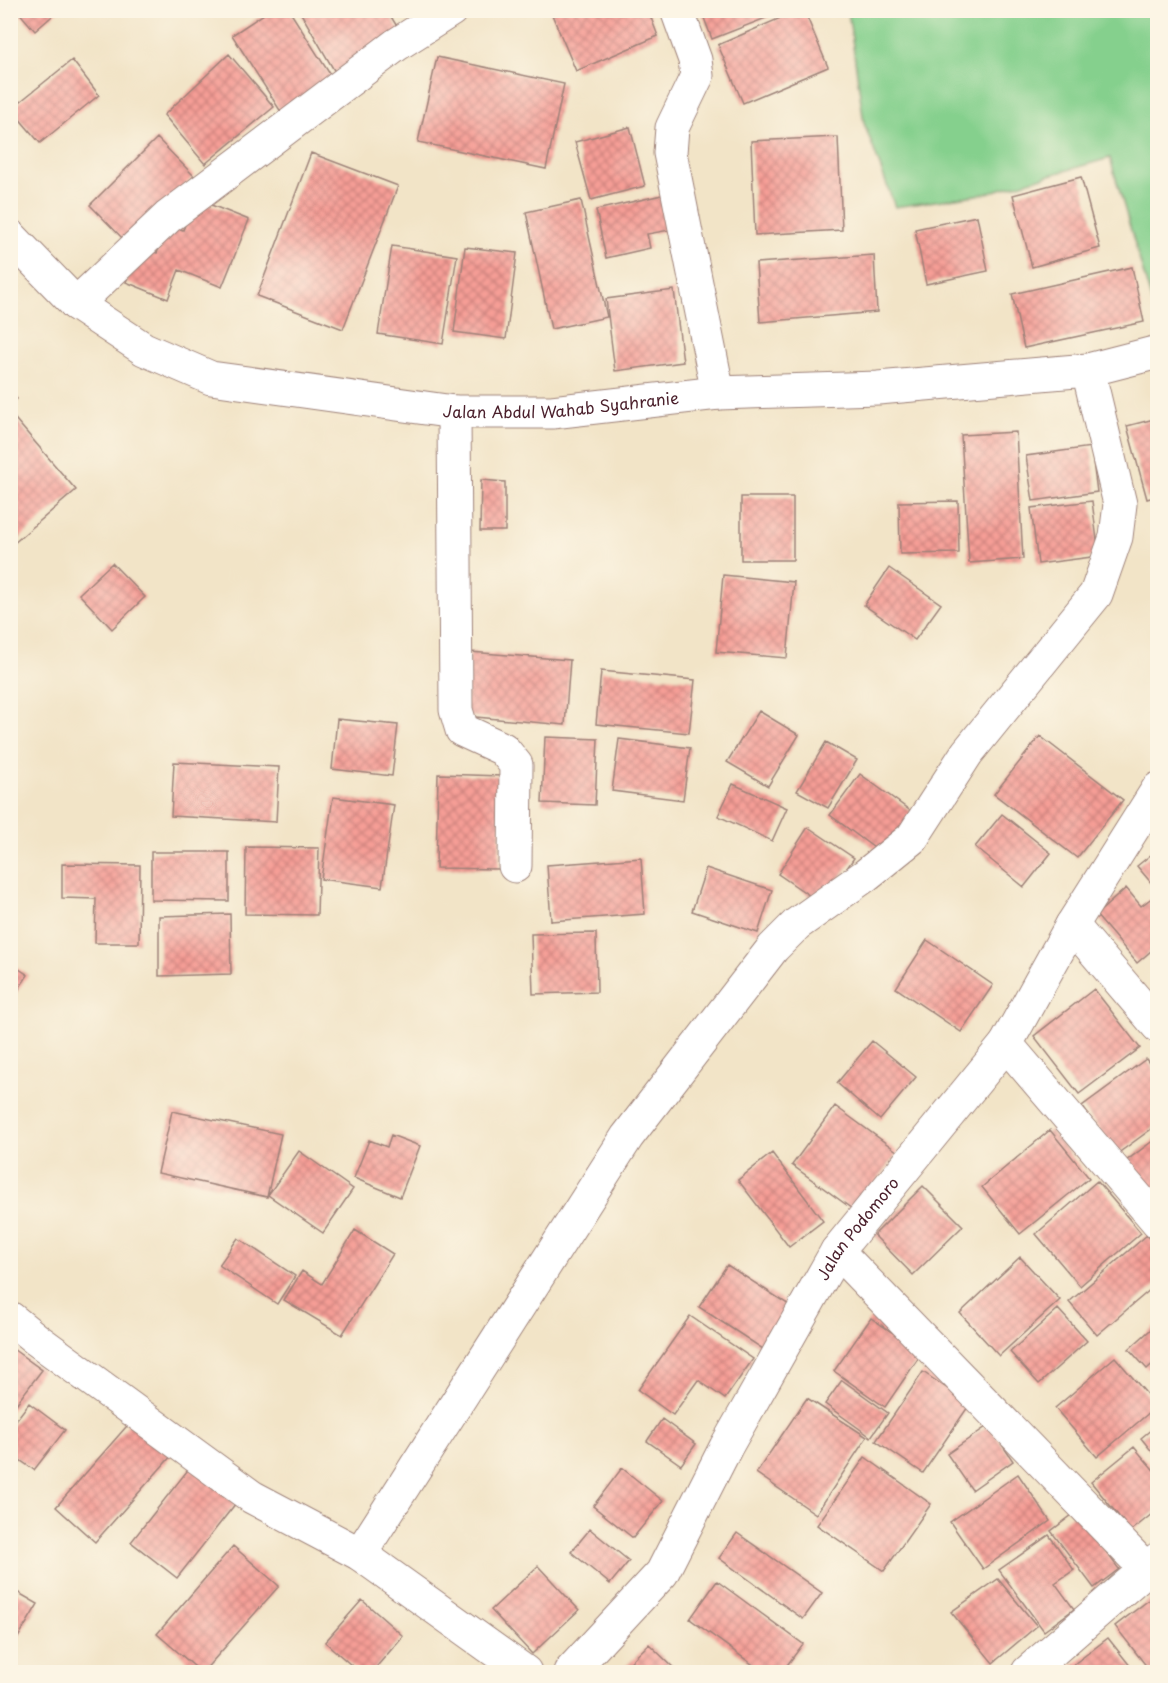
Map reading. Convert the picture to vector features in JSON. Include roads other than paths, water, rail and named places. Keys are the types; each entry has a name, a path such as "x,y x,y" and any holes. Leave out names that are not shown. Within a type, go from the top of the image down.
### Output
{"street":[{"path":"76,304 168,217 396,45 452,10"},
{"path":"677,10 695,60 697,76 672,128 670,153 718,393"},
{"name":"Jalan Abdul Wahab Syahranie","path":"10,236 76,304 144,349 211,378 454,412 552,412 718,393 878,388 1088,370 1158,352"},
{"path":"360,1554 634,1127 773,948 797,924 866,875 912,838 967,753 1096,594 1116,537 1120,504 1088,370"},
{"path":"454,412 456,710 462,730 503,748 516,765 515,866"},
{"name":"Jalan Podomoro","path":"570,1672 662,1573 726,1447 837,1251 1006,1044 1072,925 1158,789"},
{"path":"1072,925 1158,1026"},
{"path":"1006,1044 1158,1222"},
{"path":"837,1251 1152,1564 1028,1672"},
{"path":"10,1318 252,1497 360,1554 525,1672"}]}
